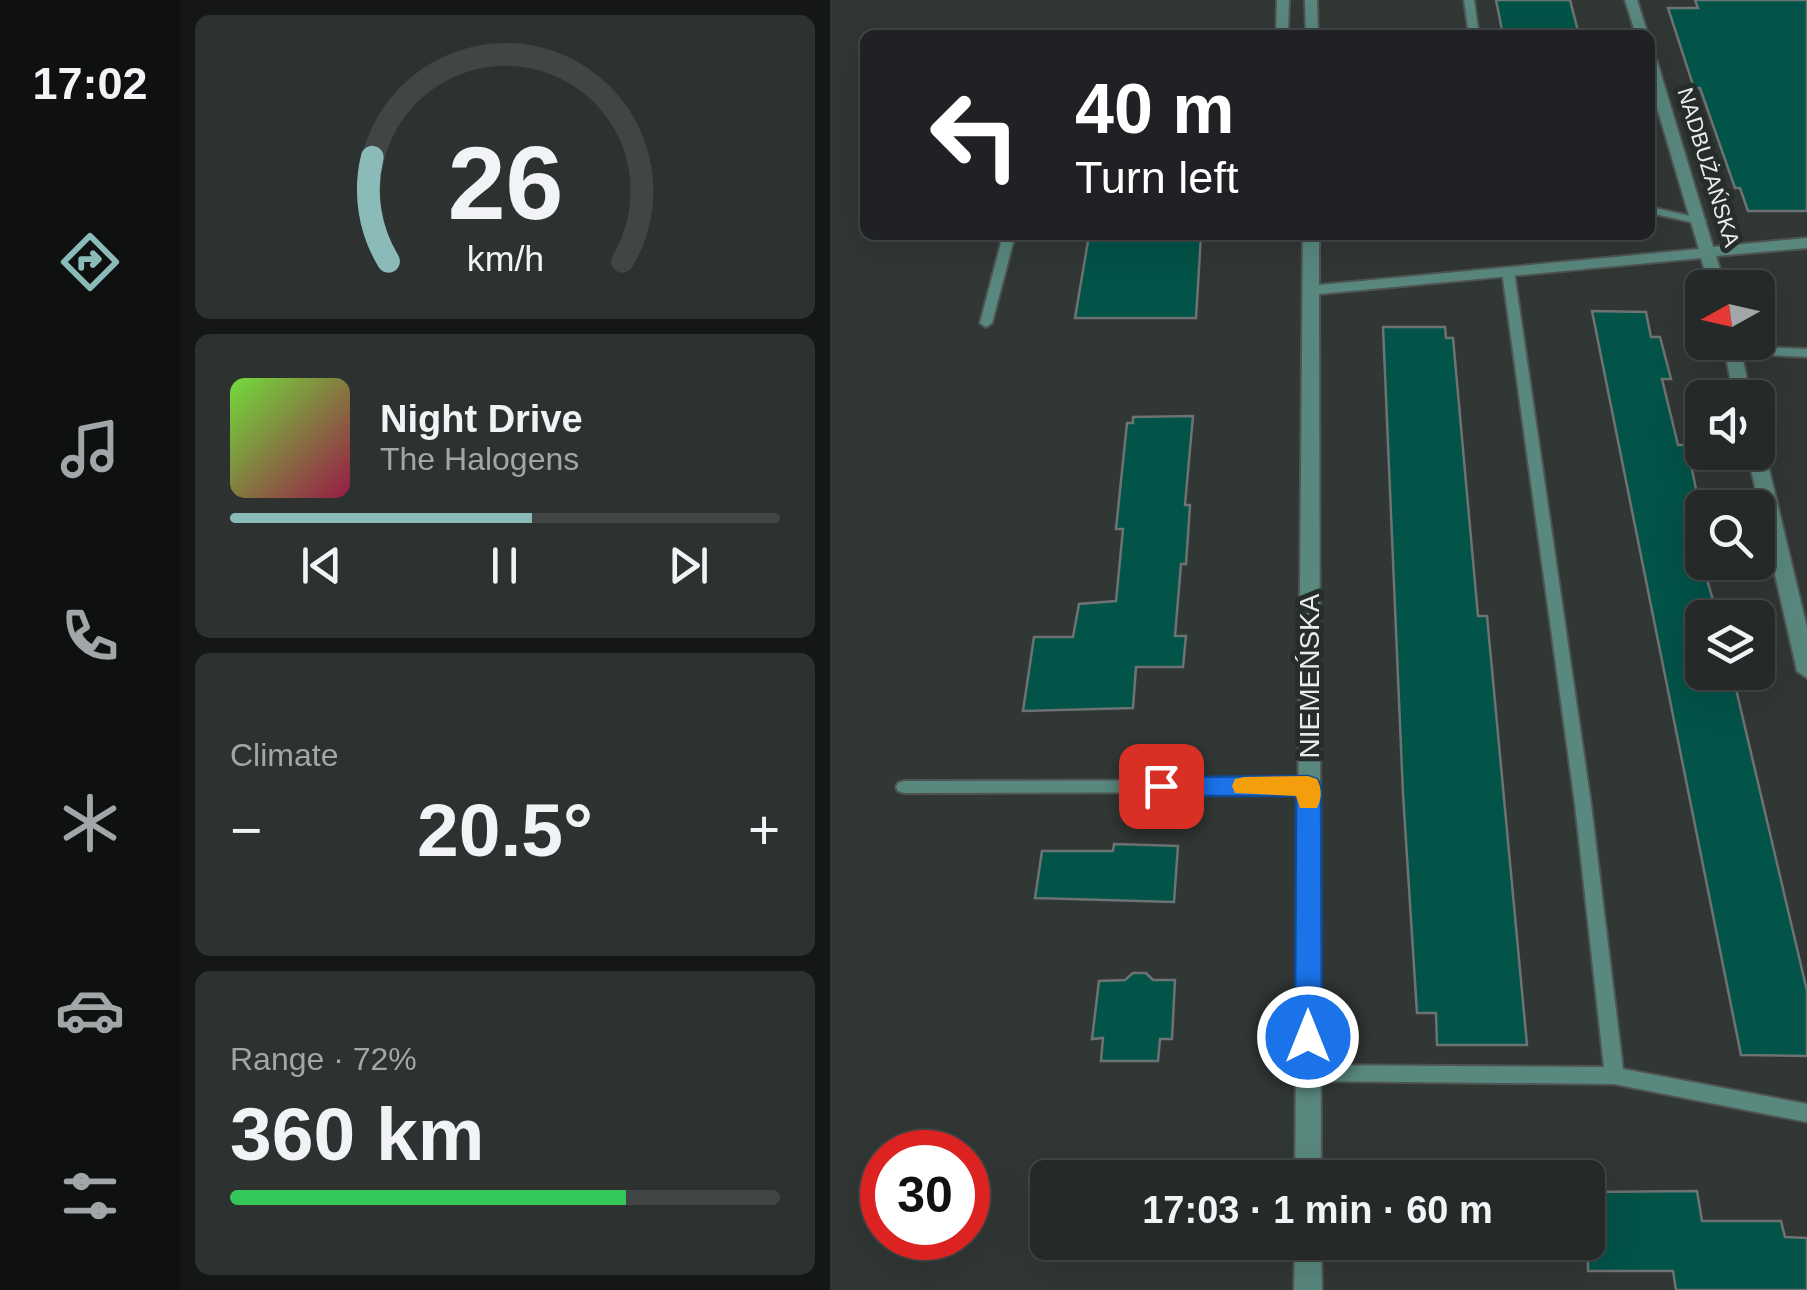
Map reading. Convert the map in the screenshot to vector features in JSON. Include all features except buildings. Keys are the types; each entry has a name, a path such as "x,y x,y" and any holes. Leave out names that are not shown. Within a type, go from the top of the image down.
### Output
{"street":[{"path":"1282,0 1282,30"},
{"path":"1311,0 1312,30"},
{"path":"1631,0 1640,30"},
{"name":"NADBUŻAŃSKA","path":"1655,78 1714,270"},
{"name":"NIEMEŃSKA","path":"1308,1160 1312,240"},
{"path":"1311,290 1807,243"},
{"path":"1760,470 1807,671"},
{"path":"1308,1260 1308,1290"}],"lane":[{"path":"1469,0 1473,30"},
{"path":"1655,211 1700,221"},
{"path":"986,323 1008,240"},
{"path":"1508,271 1583,804 1614,1076"},
{"path":"1775,350 1807,353"},
{"path":"904,788 1308,786"},
{"path":"1309,1073 1614,1076 1807,1114"}],"slow traffic":[{"path":"1244,786 1308,786 1308,801"}],"route":[{"path":"1161,786 1308,786 1308,1037"}]}
